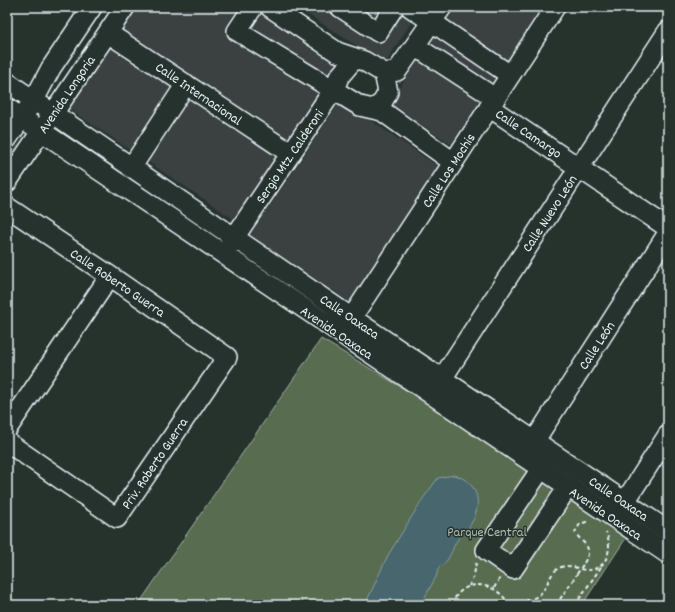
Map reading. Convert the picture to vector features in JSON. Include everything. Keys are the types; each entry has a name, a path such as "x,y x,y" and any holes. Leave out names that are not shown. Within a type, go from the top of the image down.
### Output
{"street":[{"name":"Avenida Longoria","path":"7,139 14,113 34,100 51,68 92,7"},
{"name":"Avenida Longoria","path":"7,182 125,7"},
{"path":"253,7 237,31 360,106 382,111 453,162"},
{"path":"340,7 378,32 394,7"},
{"path":"410,7 437,14 510,75"},
{"name":"Calle Los Mochis","path":"340,334 352,318 555,7"},
{"path":"274,8 337,52 364,61 384,73 397,71 437,14"},
{"name":"Calle Nuevo León","path":"430,396 668,32"},
{"name":"Calle Internacional","path":"108,33 290,153"},
{"name":"Calle Camargo","path":"415,46 579,167 668,228"},
{"name":"Sergio Mtz. Calderoni","path":"223,254 334,89 339,77 355,58"},
{"path":"373,109 382,104 388,92 384,73"},
{"path":"7,82 34,100"},
{"path":"131,168 186,84"},
{"name":"Calle Oaxaca","path":"34,100 131,168 668,531"},
{"name":"Avenida Oaxaca","path":"14,113 430,396 541,468 568,487 608,523 668,554"},
{"name":"Calle Roberto Guerra","path":"7,207 227,357"},
{"name":"Calle León","path":"523,457 668,233"},
{"path":"7,429 110,276"},
{"name":"Priv. Roberto Guerra","path":"7,442 117,518 227,357"},
{"path":"608,523 625,502 668,435"},
{"path":"541,468 486,550 514,569 568,487"}],"path":[{"path":"556,605 588,556 588,547 575,532 577,527 584,521 595,522"},
{"path":"575,605 604,563 610,550 608,523"},
{"path":"468,587 474,576 476,563 486,550"},
{"path":"513,605 538,595 554,572 560,567 569,566 587,570 604,563"},
{"path":"452,605 459,593 468,587 478,585 488,586 497,590 505,597 509,605"}],"shaded area":[{"path":"137,7 254,7 339,64 235,220 69,109"},
{"path":"296,7 421,7 385,64"},
{"path":"454,7 549,7 453,146 389,103"},
{"path":"341,100 442,169 351,303 250,235"}],"green space":[{"name":"Parque Central","path":"321,339 466,426 626,538 582,605 138,605"}],"water":[{"path":"454,475 462,478 473,487 476,493 477,507 472,522 458,539 446,562 439,567 436,577 421,604 365,605 387,557 422,500 438,478"}]}
